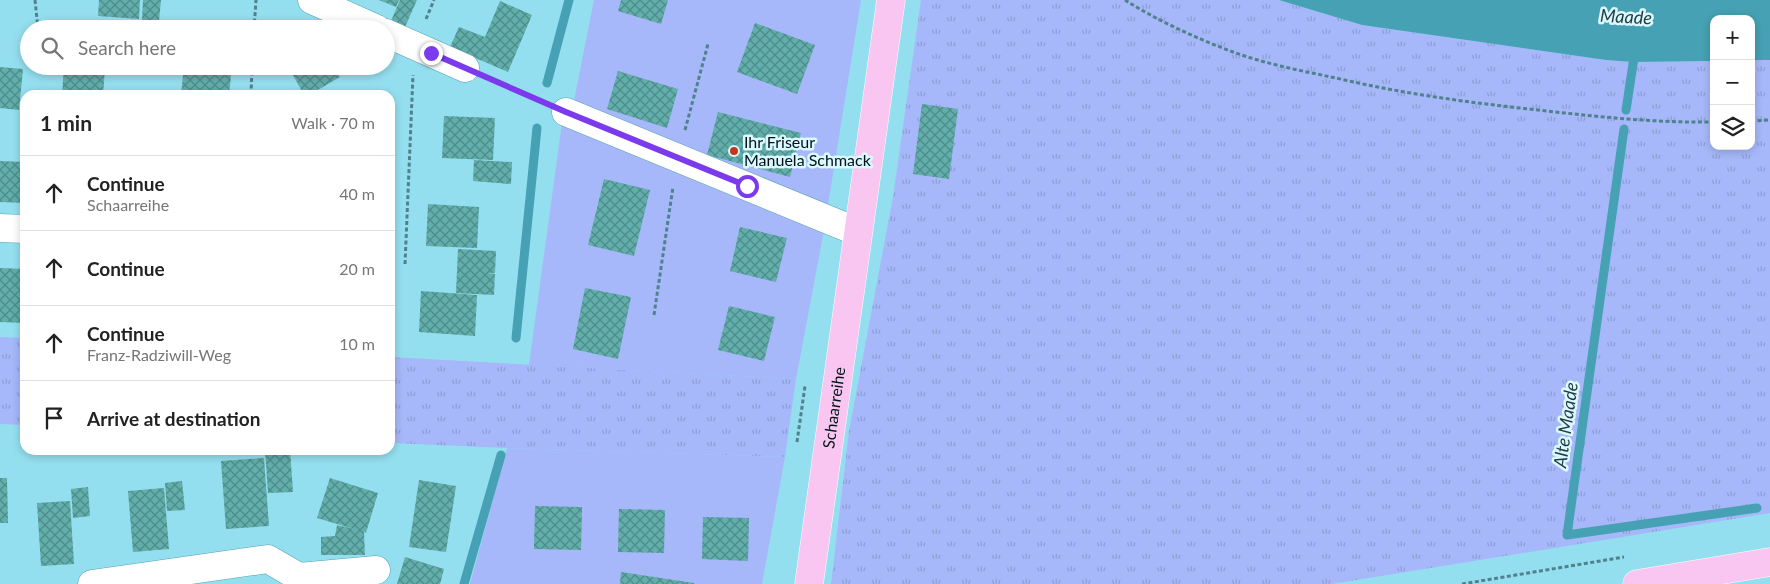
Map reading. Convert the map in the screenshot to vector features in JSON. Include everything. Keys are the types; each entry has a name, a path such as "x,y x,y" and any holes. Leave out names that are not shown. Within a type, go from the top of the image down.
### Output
{"main road":[{"name":"Schaarreihe","path":"809,584 891,0"},
{"path":"1636,584 1770,562"}],"street":[{"path":"312,0 357,20"},
{"path":"395,37 465,68"},
{"path":"566,112 858,232"},
{"path":"0,228 20,229"},
{"path":"92,584 268,559 299,577 376,570"}],"path":[{"path":"35,0 37,20"},
{"path":"255,20 256,0"},
{"path":"405,264 414,46 434,0"},
{"path":"1125,0 1149,15 1234,52 1369,86 1456,102 1639,121 1710,122"},
{"path":"465,68 566,112"},
{"path":"251,90 252,75"},
{"path":"1755,121 1770,120"},
{"path":"1462,584 1478,583 1631,556"}],"green space":[{"path":"594,0 861,0 828,205 574,101"},
{"path":"921,0 1279,0 1362,25 1606,60 1633,62 1710,61 1710,150 1755,150 1755,60 1770,60 1770,513 1332,584 831,584 849,431 893,197"},
{"path":"562,123 825,225 796,379 529,365"},
{"path":"0,337 20,338 20,425 0,424"},
{"path":"395,357 796,379 785,457 395,443"},
{"path":"507,448 785,457 762,584 470,584"}],"water":[{"name":"Maade","path":"1279,0 1770,0 1770,60 1755,60 1755,15 1710,15 1710,61 1633,62 1606,60 1362,25"}],"building":[{"path":"99,0 140,0 139,19 98,16"},
{"path":"143,0 161,0 159,20 142,20"},
{"path":"379,0 399,0 396,7"},
{"path":"400,0 417,0 405,27 395,23 395,20 391,20"},
{"path":"621,0 668,0 661,24 618,11"},
{"path":"500,1 532,15 508,72 450,47 459,27 485,37"},
{"path":"755,23 815,45 797,94 737,72"},
{"path":"0,67 20,69 20,75 22,75 19,110 0,108"},
{"path":"618,71 678,89 667,128 607,109"},
{"path":"63,75 104,75 103,90 62,90"},
{"path":"183,75 231,75 230,90 182,90"},
{"path":"293,75 339,75 340,77 318,90 301,90"},
{"path":"922,104 958,109 949,179 913,174"},
{"path":"718,112 801,133 790,177 707,155"},
{"path":"444,116 495,118 493,160 442,158"},
{"path":"474,160 512,162 511,184 473,181"},
{"path":"0,161 20,162 20,203 0,202"},
{"path":"604,179 650,190 634,256 588,245"},
{"path":"428,204 479,207 477,248 426,246"},
{"path":"740,227 787,238 776,282 730,271"},
{"path":"458,249 496,251 495,273 488,273 495,274 494,295 456,293"},
{"path":"0,268 20,269 20,323 0,322"},
{"path":"585,288 631,297 618,359 573,349"},
{"path":"421,291 477,295 475,336 419,332"},
{"path":"729,306 775,317 764,361 718,350"},
{"path":"265,455 290,455 293,492 268,493"},
{"path":"264,458 269,526 226,529 221,461"},
{"path":"0,478 7,478 8,523 0,523"},
{"path":"330,478 378,493 366,533 364,532 365,555 321,555 321,537 335,536 337,525 354,529 317,518"},
{"path":"419,480 456,486 446,552 409,547"},
{"path":"182,481 185,510 167,511 165,483"},
{"path":"88,487 90,516 73,518 71,489"},
{"path":"164,488 169,549 133,552 128,491"},
{"path":"70,501 74,564 41,566 37,503"},
{"path":"535,506 582,507 581,550 534,549"},
{"path":"619,509 665,510 664,553 618,552"},
{"path":"703,517 749,518 748,561 702,559"},
{"path":"405,557 444,569 440,584 397,584"},
{"path":"621,572 694,583 694,584 620,584"}],"waterway":[{"path":"547,83 569,0"},
{"name":"Alte Maade","path":"1626,110 1635,51"},
{"path":"516,338 537,128"},
{"name":"Alte Maade","path":"1624,129 1567,535 1757,508"},
{"path":"464,584 501,455"}],"place":[{"name":"Ihr Friseur Manuela Schmack","path":"734,151"}],"route":[{"path":"431,53 566,112 747,186"}]}
